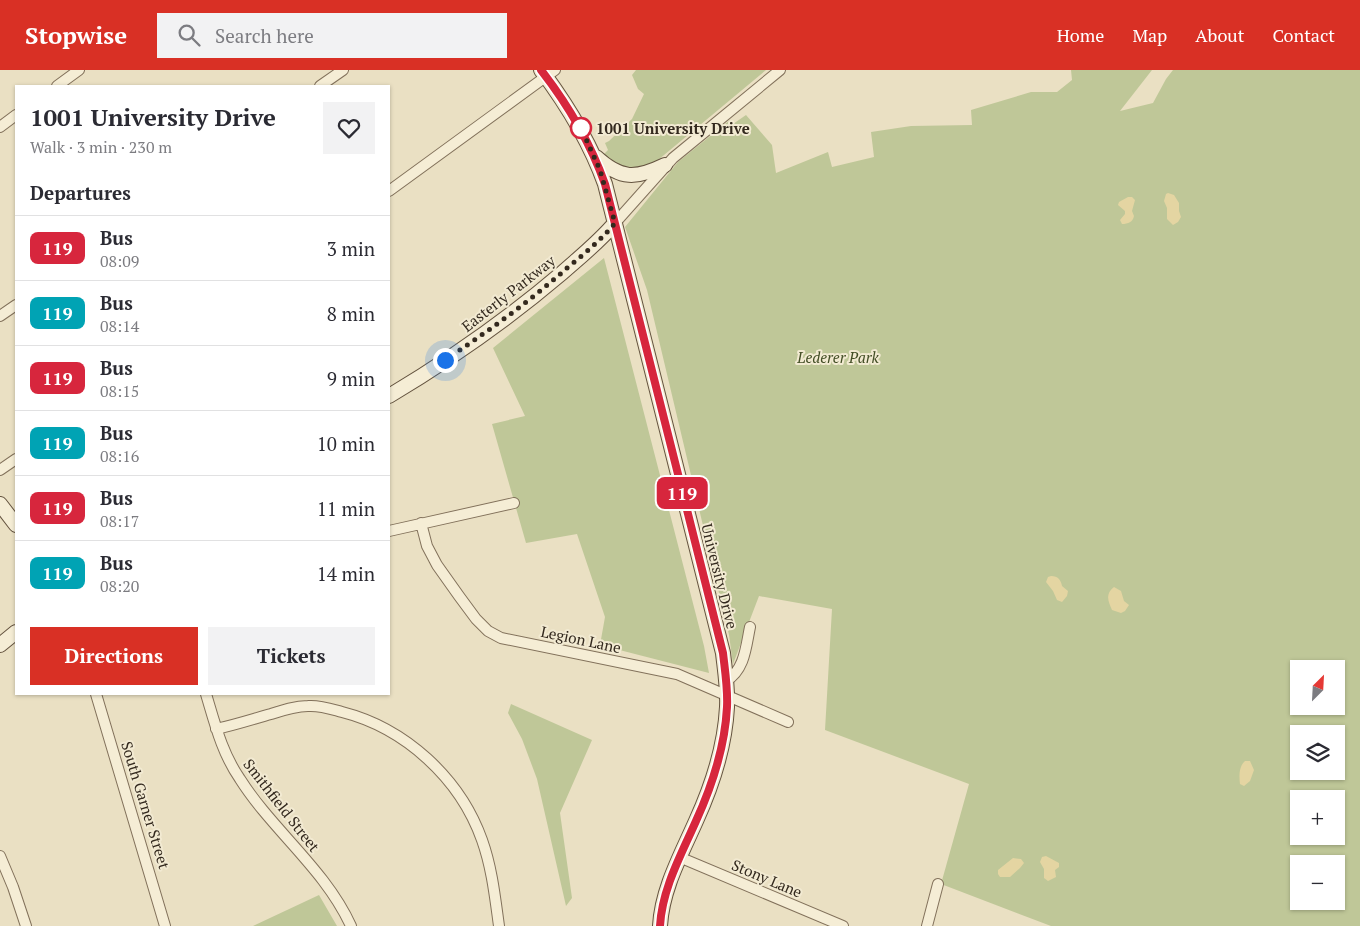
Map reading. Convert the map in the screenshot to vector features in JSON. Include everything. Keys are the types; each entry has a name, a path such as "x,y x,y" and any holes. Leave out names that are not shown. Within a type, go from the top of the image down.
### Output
{"main road":[{"name":"University Drive","path":"547,72 577,122 605,184 723,653 727,696 724,735 716,768 697,820 679,857 667,888 660,914 660,926"},
{"path":"594,156 610,169 628,176 645,174 665,165"},
{"name":"Easterly Parkway","path":"390,395 459,351 515,310 604,236 615,223"},
{"path":"0,504 15,524"},
{"path":"0,645 15,633"}],"street":[{"path":"58,85 79,70"},
{"path":"321,85 343,70"},
{"path":"615,223 665,165 780,70"},
{"path":"390,191 547,72"},
{"path":"0,127 15,116"},
{"path":"0,316 15,306"},
{"path":"0,470 15,460"},
{"path":"390,531 514,502"},
{"name":"Legion Lane","path":"421,523 427,546 437,565 476,619 494,635 677,674 788,722"},
{"path":"726,681 732,678 742,664 750,627"},
{"name":"South Garner Street","path":"96,695 165,926"},
{"name":"Smithfield Street","path":"206,695 226,755 240,781 326,884 351,926"},
{"path":"216,729 293,708 308,706 323,707 353,714 382,727 402,739 438,769 466,806 483,841 490,868 499,926"},
{"path":"0,856 26,926"},
{"name":"Stony Lane","path":"679,857 843,926"},
{"path":"927,926 938,884"}],"green space":[{"path":"636,70 766,70 652,165 625,172 603,155 608,150 605,143 632,119 644,94 638,89 632,75"},
{"name":"Lederer Park","path":"1071,70 1152,70 1120,111 1153,103 1173,70 1360,70 1360,926 1051,926 941,884 969,784 825,730 832,609 759,596 733,664 729,635 647,290 625,227 678,162 730,120 733,124 746,115 772,145 776,173 828,152 832,167 874,157 871,132 911,126 972,125 971,110 1031,92 1057,92 1072,80"},
{"path":"604,258 704,646 709,673 600,645 605,617 577,534 526,543 492,424 525,416 493,348"},
{"path":"511,704 592,740 560,813 572,898 566,906 537,779 522,739 508,713"},
{"path":"319,895 337,926 253,926"}],"sand":[{"path":"1168,193 1174,195 1179,203 1181,217 1173,225 1167,219 1167,208 1164,201"},
{"path":"1132,197 1135,200 1132,211 1134,216 1130,222 1122,224 1120,220 1125,211 1118,205 1119,202"},
{"path":"1051,576 1059,579 1062,586 1068,591 1067,596 1062,602 1057,600 1046,582 1048,577"},
{"path":"1114,587 1121,591 1124,601 1129,605 1121,613 1112,610 1109,601 1109,592"},
{"path":"1245,761 1250,761 1254,770 1250,781 1244,786 1240,784 1240,775"},
{"path":"1046,856 1059,863 1059,867 1055,870 1056,877 1048,881 1044,878 1044,869 1040,862 1042,857"},
{"path":"1013,858 1021,859 1024,863 1010,877 1000,877 998,870"}],"bus line":[{"name":"119","path":"541,70 581,128 605,184 723,653 727,696 724,735 710,786 667,888 660,914 660,926"}],"place":[{"name":"1001 University Drive","path":"581,128"}],"route":[{"path":"445,360 542,290 604,236 615,223 600,170 581,128"}]}
